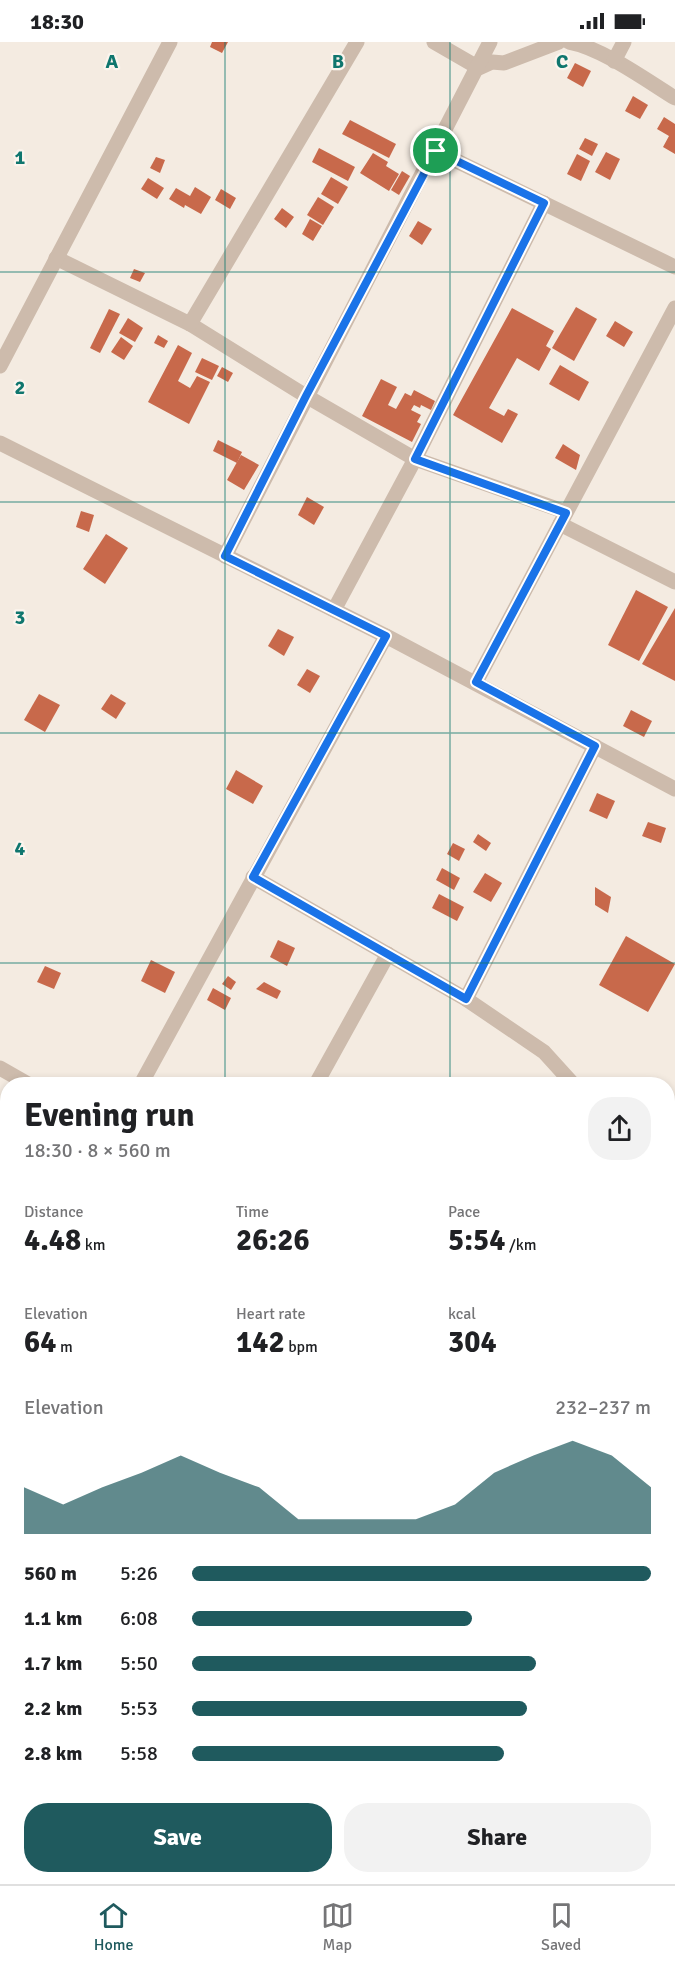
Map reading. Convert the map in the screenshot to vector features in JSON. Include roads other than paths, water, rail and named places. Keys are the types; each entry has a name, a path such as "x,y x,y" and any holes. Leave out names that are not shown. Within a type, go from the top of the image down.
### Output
{"street":[{"path":"0,366 170,42"},
{"path":"190,324 357,42"},
{"path":"434,42 478,68"},
{"path":"225,556 306,396 436,151 490,42"},
{"path":"478,68 492,62 512,61 559,42"},
{"path":"569,42 579,44 614,61 675,98"},
{"path":"614,61 624,42"},
{"path":"436,151 675,267"},
{"path":"334,610 415,459 544,203"},
{"path":"56,258 190,324 306,396 415,459 563,518 675,582"},
{"path":"476,682 675,308"},
{"path":"0,443 476,682 675,789"},
{"path":"145,1077 386,636"},
{"path":"466,999 595,746"},
{"path":"253,877 466,999 544,1052 567,1077"},
{"path":"320,1077 388,954"},
{"path":"0,1068 16,1077"}]}
